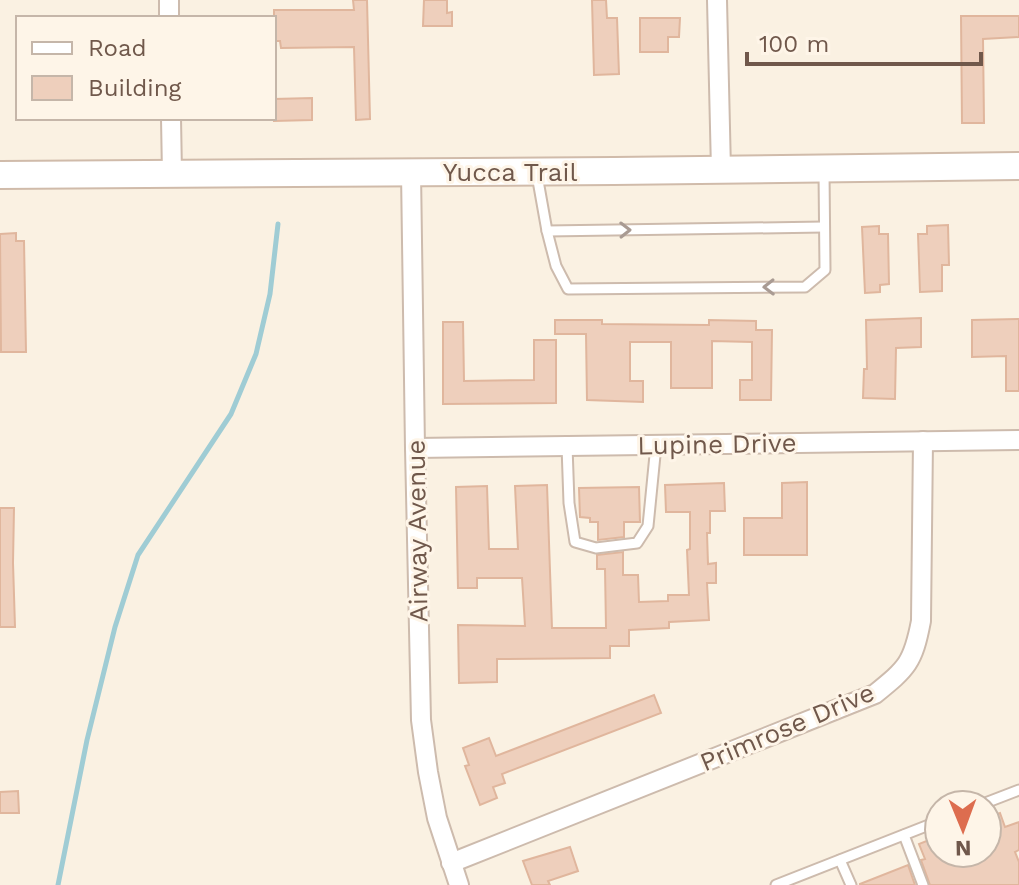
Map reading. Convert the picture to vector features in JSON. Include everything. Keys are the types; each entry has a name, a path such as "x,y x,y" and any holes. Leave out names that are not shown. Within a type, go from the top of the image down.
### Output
{"main road":[{"name":"Yucca Trail","path":"0,175 1019,166"}],"street":[{"path":"717,0 721,170"},
{"path":"171,120 172,174"},
{"name":"Airway Avenue","path":"411,172 421,720 437,815 459,885"},
{"name":"Lupine Drive","path":"415,448 1019,440"},
{"name":"Primrose Drive","path":"451,863 875,694 904,671 916,647 921,621 923,441"}],"lane":[{"path":"537,171 556,266 568,289 805,287 825,270 824,169"},
{"path":"547,231 824,227"},
{"path":"567,446 569,503 575,542 596,548 637,543 648,526 656,445"},
{"path":"776,885 923,827"},
{"path":"904,835 923,885"},
{"path":"840,860 851,885"}],"building":[{"path":"353,0 367,0 370,119 356,120 354,47 281,48 280,41 276,41 274,10 354,10"},
{"path":"424,0 447,0 447,13 452,12 452,26 423,26"},
{"path":"592,0 606,0 607,18 617,18 619,74 594,75"},
{"path":"961,16 1019,16 1019,37 983,39 984,123 962,123"},
{"path":"640,18 680,18 679,37 668,37 668,52 640,52"},
{"path":"312,98 312,120 274,121 276,99"},
{"path":"948,225 949,265 942,265 942,291 920,292 918,234 927,234 927,226"},
{"path":"879,226 879,234 888,234 889,284 880,285 880,292 865,293 862,227"},
{"path":"16,233 16,241 24,241 26,352 1,352 0,234"},
{"path":"921,318 921,347 896,348 895,399 863,398 864,369 867,369 866,320"},
{"path":"1019,319 1019,391 1006,391 1006,356 972,357 972,320"},
{"path":"555,320 602,320 602,324 709,325 709,320 756,321 756,330 772,330 771,400 740,400 740,380 752,380 752,342 712,341 712,388 671,388 671,342 630,342 630,381 643,381 643,402 587,400 586,334 555,334"},
{"path":"443,322 463,322 464,381 534,380 534,340 556,340 556,403 443,404"},
{"path":"807,482 807,555 744,555 744,518 782,518 782,483"},
{"path":"724,483 725,511 710,511 710,533 707,533 708,564 716,563 716,583 707,583 709,620 669,622 669,628 629,630 629,646 610,646 610,658 497,659 497,682 459,683 458,625 525,626 522,578 477,578 477,588 458,588 456,487 487,486 489,549 518,549 515,486 547,485 552,628 606,628 605,569 597,569 597,555 623,552 623,575 638,575 639,602 668,601 668,595 689,595 687,550 690,549 690,512 666,512 665,485"},
{"path":"639,487 640,522 624,522 624,537 598,540 598,522 580,517 579,488"},
{"path":"0,508 14,508 15,627 0,627"},
{"path":"654,695 661,713 502,774 505,783 493,787 497,798 480,805 465,766 469,765 463,748 489,738 496,756"},
{"path":"18,791 19,813 0,813 0,792"},
{"path":"1003,821 1005,827 1019,822 1019,850 1015,852 1019,862 1019,885 930,885 924,869 1003,869"},
{"path":"570,847 578,871 548,881 550,885 532,885 523,861"},
{"path":"908,865 915,885 860,885 860,884"}],"waterway":[{"path":"58,885 87,740 115,627 138,555 231,414 256,354 270,294 278,224"}]}
